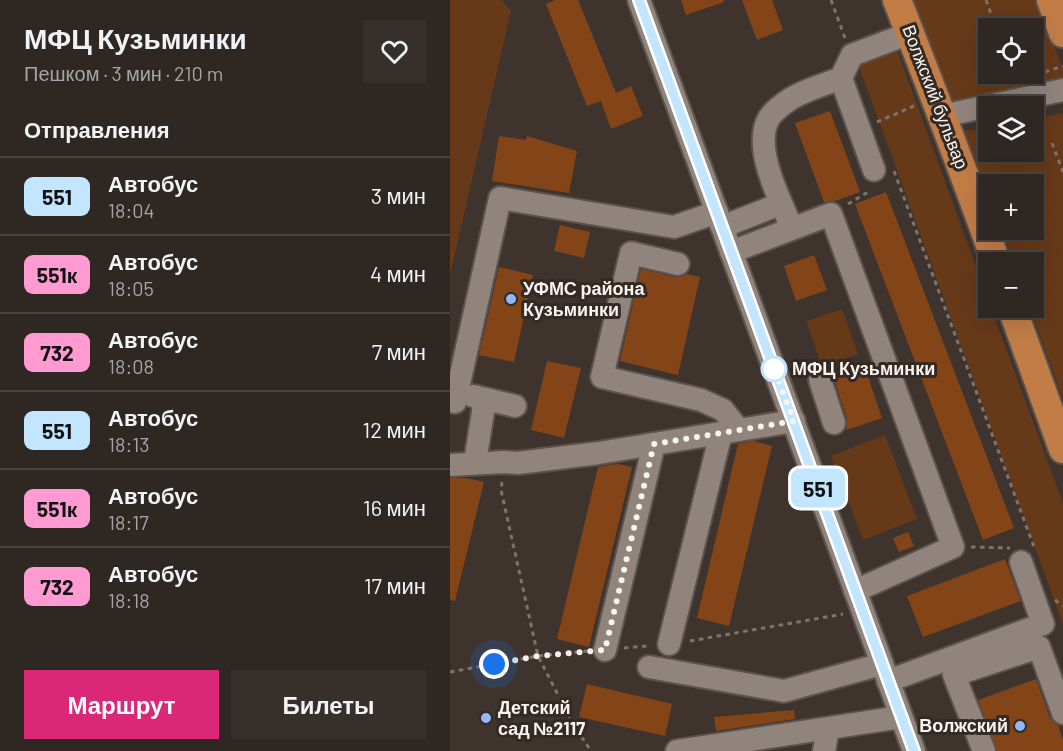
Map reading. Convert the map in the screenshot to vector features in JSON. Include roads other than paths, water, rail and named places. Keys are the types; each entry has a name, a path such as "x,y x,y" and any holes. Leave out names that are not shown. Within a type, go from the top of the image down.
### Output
{"main road":[{"name":"Волжский бульвар","path":"897,0 962,166 992,252"},
{"path":"1051,0 1063,33"},
{"path":"1016,318 1063,449"}],"street":[{"path":"639,0 885,673 902,717 920,746"},
{"path":"792,228 770,174 763,143 764,131 770,117 790,99 841,78 852,55 910,33"},
{"path":"841,78 882,167"},
{"path":"941,112 951,114 1063,90"},
{"path":"1044,108 1063,104"},
{"path":"951,142 954,133 961,126 978,122"},
{"path":"515,406 486,399 453,397 500,198 674,227 720,220 770,208"},
{"path":"731,252 831,214 953,547 855,591"},
{"path":"669,644 730,432 723,410 701,400 602,377 631,253 678,264"},
{"path":"450,465 475,462 530,462 730,432 792,416 823,389 834,423"},
{"path":"475,462 486,399"},
{"path":"605,650 654,444"},
{"path":"649,667 784,691 885,673 1043,624 1021,553"},
{"path":"984,751 954,675 1039,647 1061,703"},
{"path":"677,751 826,740 902,717"}],"place":[{"name":"УФМС района Кузьминки","path":"511,299"},
{"name":"МФЦ Кузьминки","path":"774,369"},
{"name":"Детский сад №2117","path":"486,718"},
{"name":"Волжский","path":"1020,726"}]}
